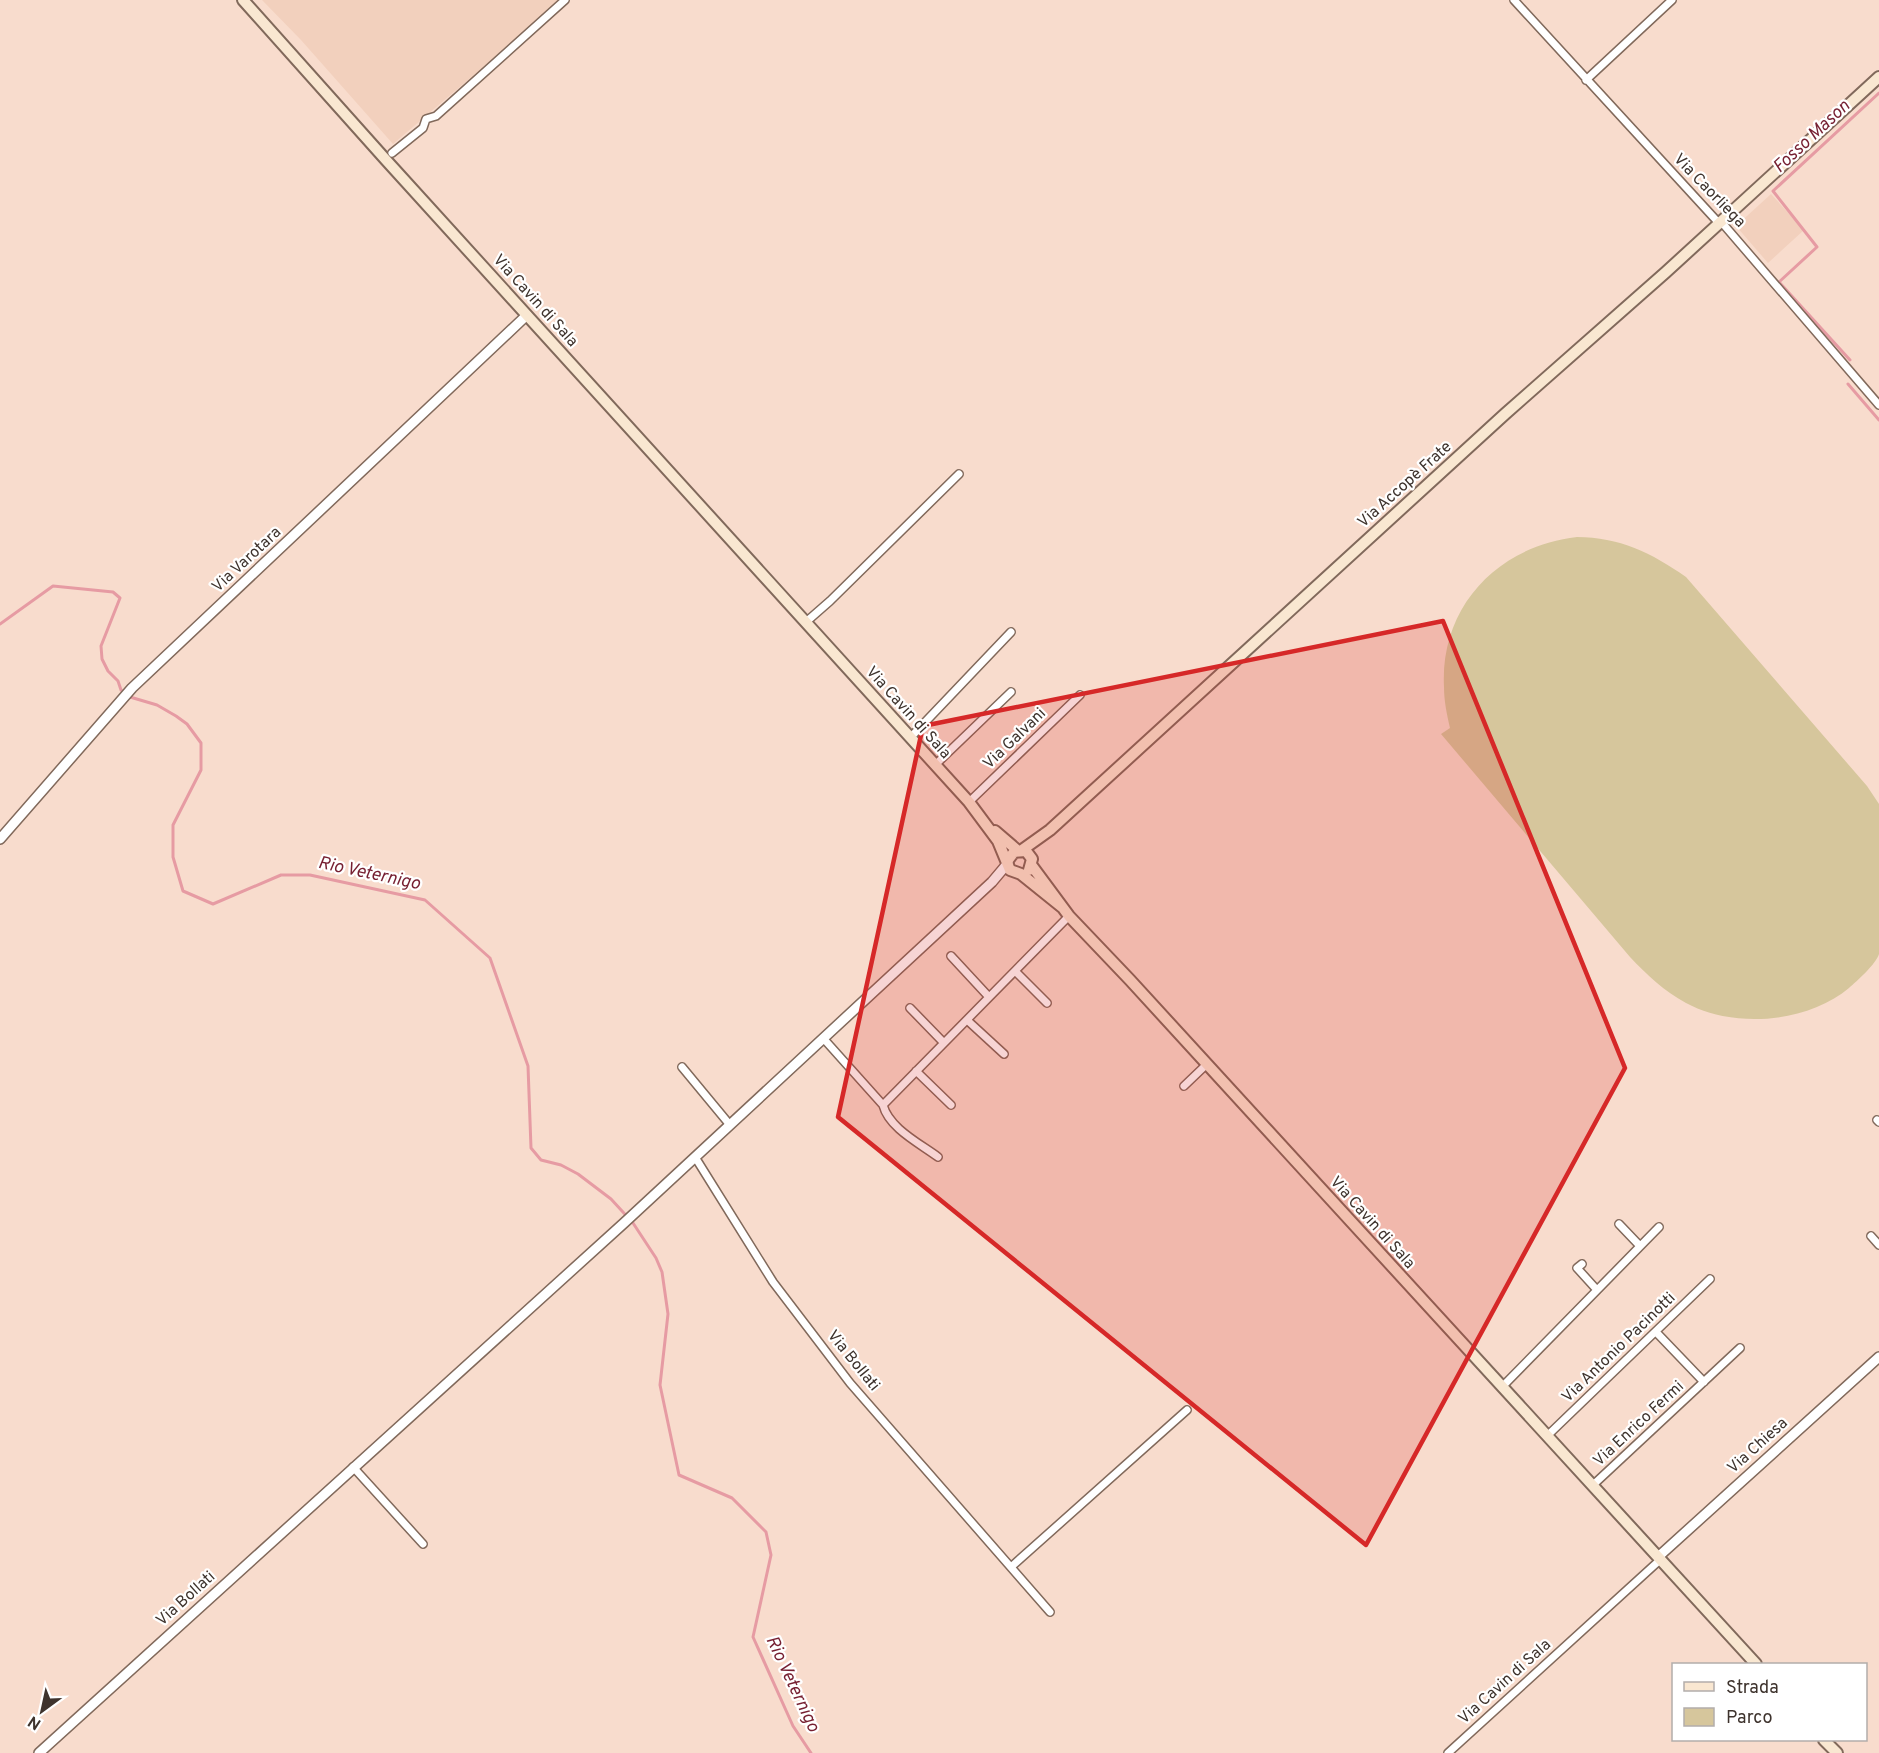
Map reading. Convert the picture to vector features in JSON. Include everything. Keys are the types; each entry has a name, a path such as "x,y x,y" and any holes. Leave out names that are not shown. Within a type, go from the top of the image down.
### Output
{"main road":[{"name":"Via Cavin di Sala","path":"243,0 969,802 998,841 1008,862"},
{"name":"Via Accopè Frate","path":"1020,850 1050,830 1505,414 1879,77"},
{"name":"Via Cavin di Sala","path":"987,825 1020,850"},
{"name":"Via Accopè Frate","path":"1032,863 1040,843 1050,830"},
{"path":"1020,850 1028,853 1032,863 1029,870 1019,874 1011,870 1008,862 1011,854 1020,850"},
{"name":"Via Cavin di Sala","path":"1032,863 1069,916 1208,1064 1754,1663"},
{"name":"Via Cavin di Sala","path":"1019,874 1062,907"},
{"path":"1825,1741 1837,1753"}],"street":[{"path":"392,153 423,128 426,119 436,116 565,0"},
{"name":"Via Caorliega","path":"1514,0 1586,80 1724,225 1879,405"},
{"path":"1586,80 1672,0"},
{"name":"Via Varotara","path":"0,839 132,688 527,315"},
{"path":"806,622 959,474"},
{"path":"910,738 1011,632"},
{"path":"935,765 1011,692"},
{"name":"Via Galvani","path":"969,802 1080,695"},
{"name":"Via Bollati","path":"39,1753 624,1223 992,882 1008,862"},
{"name":"Via Bollati","path":"992,882 1019,874"},
{"path":"883,1105 1069,916"},
{"path":"951,956 989,997"},
{"path":"1015,971 1047,1003"},
{"path":"910,1008 944,1043"},
{"path":"967,1020 1004,1054"},
{"path":"823,1038 883,1105 885,1115 938,1157"},
{"path":"1184,1086 1208,1064"},
{"path":"682,1066 730,1125"},
{"path":"916,1071 951,1105"},
{"name":"Via Bollati","path":"695,1157 772,1282 850,1383 1050,1612"},
{"path":"1619,1224 1640,1246"},
{"path":"1502,1387 1659,1227"},
{"path":"1871,1236 1879,1245"},
{"path":"1581,1264 1577,1268 1598,1290"},
{"name":"Via Antonio Pacinotti","path":"1547,1436 1710,1279"},
{"name":"Via Enrico Fermi","path":"1656,1332 1704,1382"},
{"name":"Via Enrico Fermi","path":"1593,1485 1740,1348"},
{"name":"Via Chiesa","path":"1659,1558 1879,1357"},
{"path":"1011,1567 1187,1410"},
{"path":"353,1467 423,1544"},
{"name":"Via Cavin di Sala","path":"1448,1753 1600,1615 1659,1558"}],"highlighted area":[{"path":"1443,621 1625,1068 1366,1545 838,1117 923,726"}],"shaded area":[{"path":"262,0 557,0 559,2 393,144 301,40"},
{"path":"1771,194 1804,230 1768,263 1736,226"}],"green space":[{"path":"1577,537 1621,543 1648,554 1686,577 1867,786 1879,804 1879,954 1861,977 1832,1000 1792,1015 1748,1019 1726,1017 1705,1011 1670,993 1630,957 1441,734 1450,728 1444,692 1445,657 1452,630 1464,606 1480,585 1500,567 1523,553 1549,543"}],"waterway":[{"name":"Fosso Mason","path":"1850,360 1779,282 1817,247 1773,191 1879,93"},
{"name":"Fosso Mason","path":"1848,384 1879,420"},
{"name":"Rio Veternigo","path":"0,624 53,586 113,592 120,598 101,646 102,659 108,671 118,681 121,690 130,697 157,705 176,716 187,724 201,743 201,770 173,825 173,857 183,891 213,904 281,875 310,875 425,900 490,958 528,1066 531,1148 541,1160 561,1165 578,1174 611,1199 633,1223 656,1258 662,1272 668,1314 660,1385 679,1475 732,1498 766,1532 771,1555 753,1637 793,1726 811,1753"}]}
